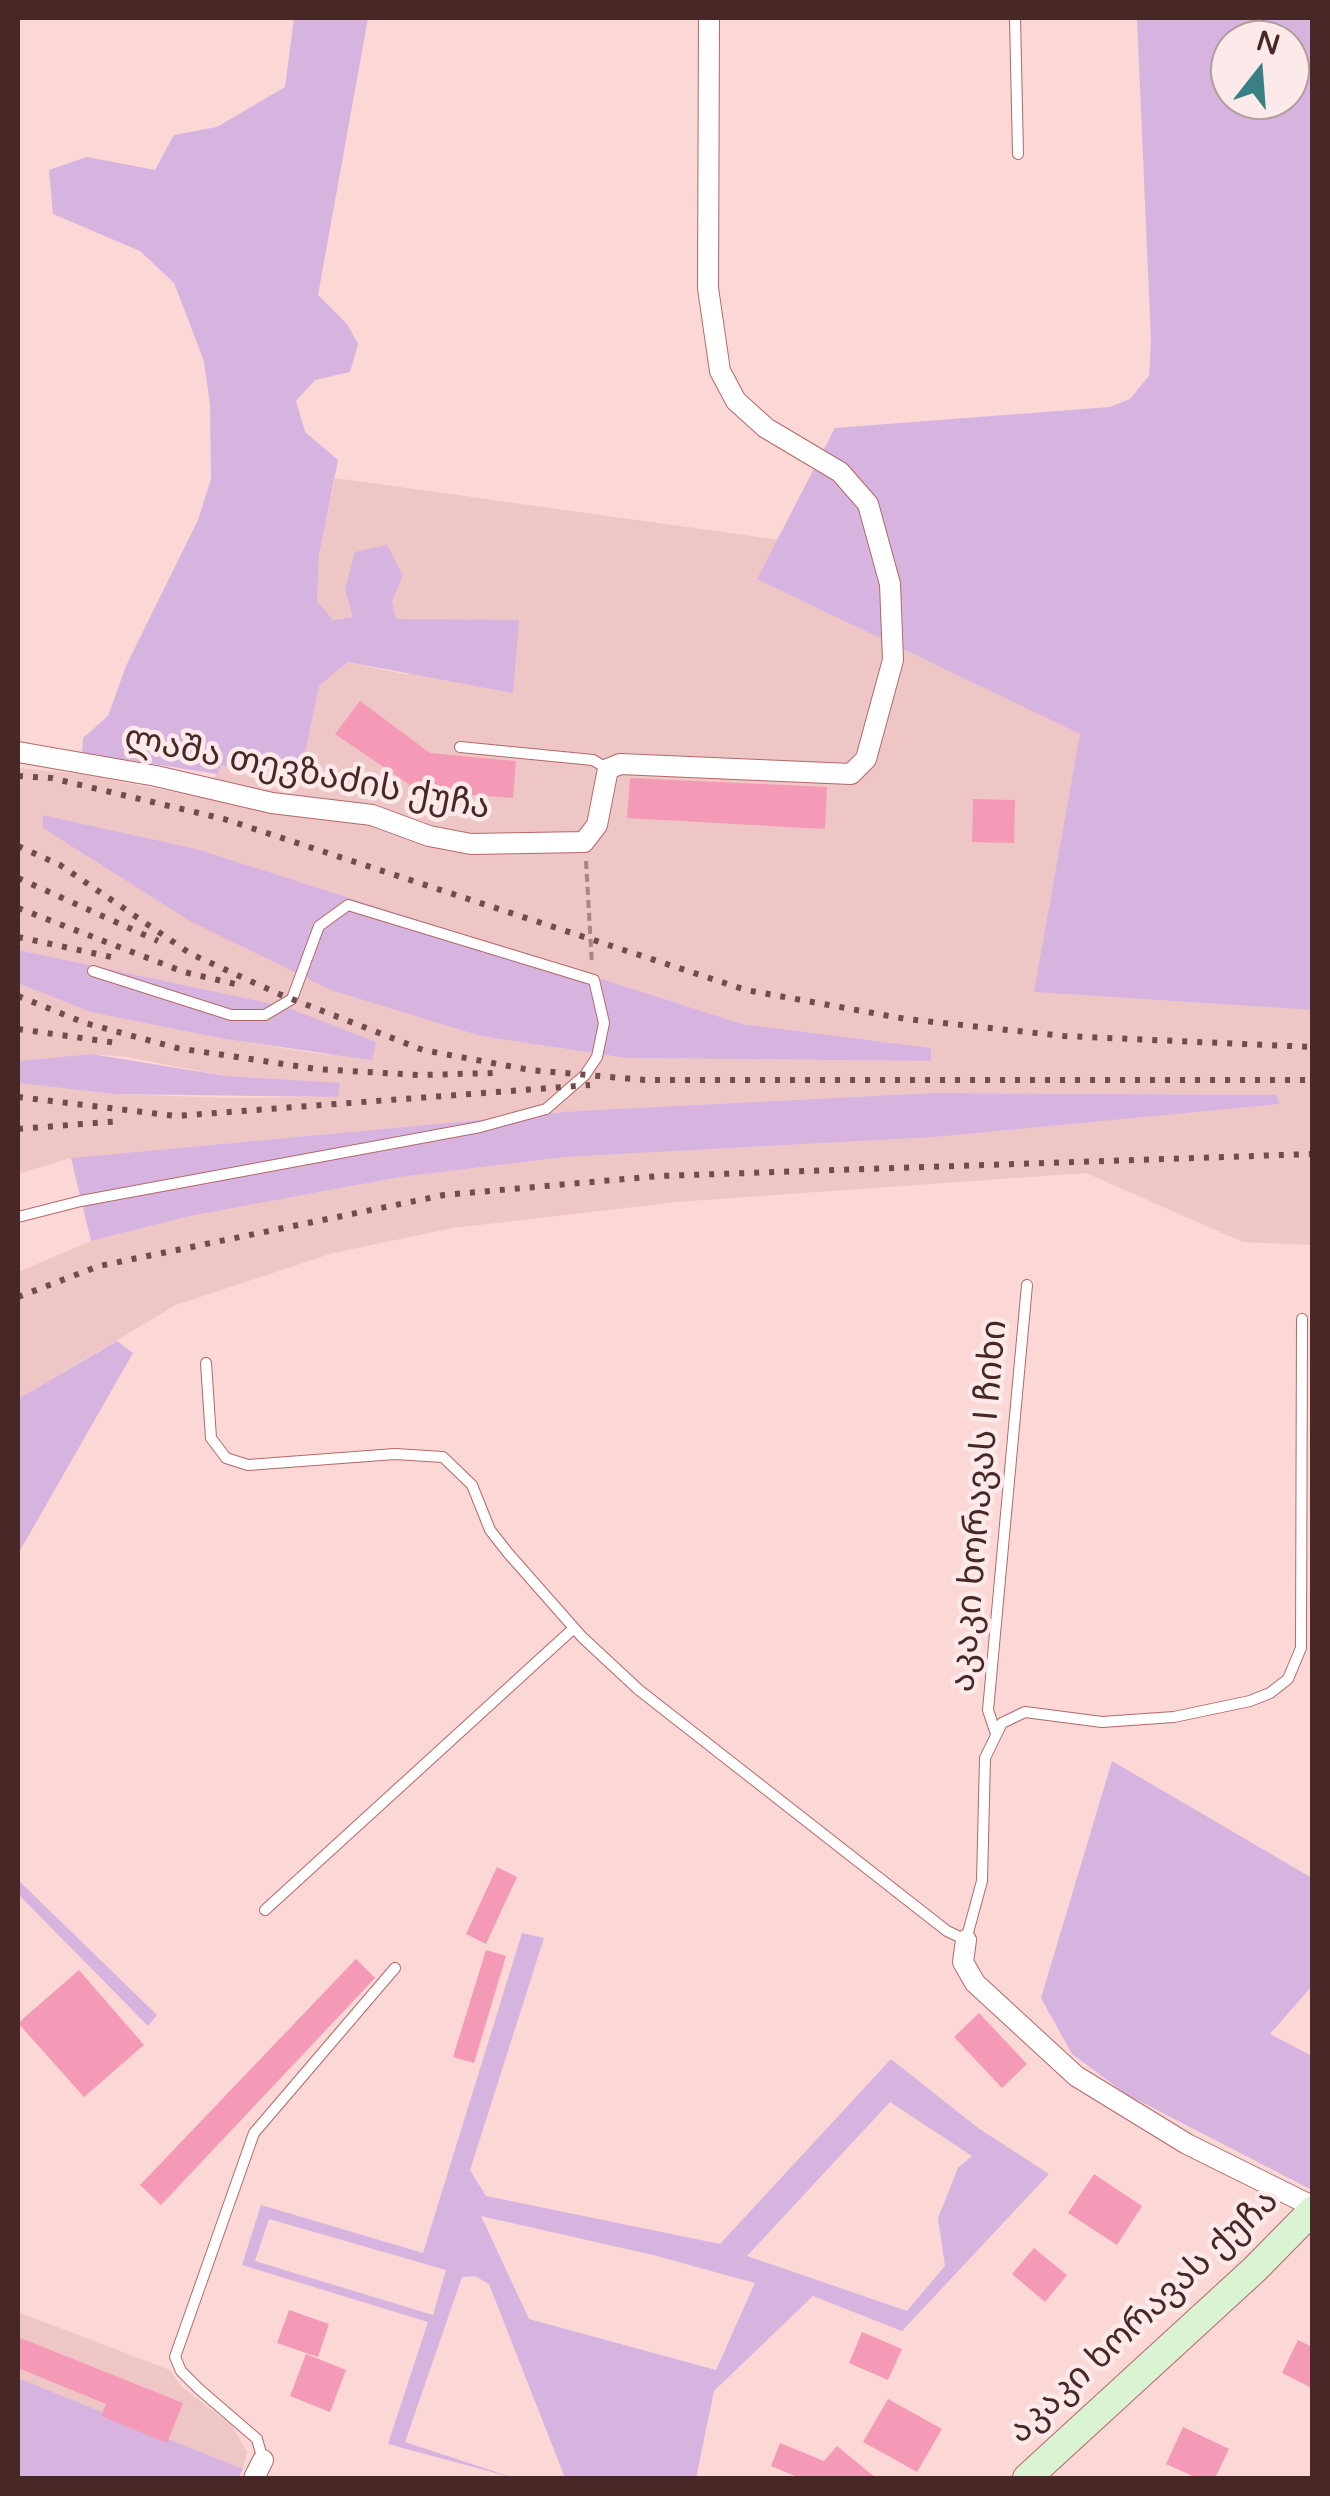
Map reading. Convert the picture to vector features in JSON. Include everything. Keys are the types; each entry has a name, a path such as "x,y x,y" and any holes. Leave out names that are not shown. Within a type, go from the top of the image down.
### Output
{"street":[{"path":"584,842 598,826 608,768 620,764 852,774 866,759 893,660 890,584 868,504 840,472 766,428 736,401 720,371 708,288 708,18"},
{"name":"ლაშა თევზაძის ქუჩა","path":"18,752 156,776 272,803 372,815 429,836 471,844 584,842"},
{"path":"966,1940 964,1962 975,1983 1076,2076 1187,2144 1312,2208"},
{"name":"აკაკი ხორავას ქუჩა","path":"1027,2478 1255,2270 1312,2208"}],"lane":[{"path":"1015,18 1018,154"},
{"path":"460,747 593,760 608,768"},
{"path":"18,1217 81,1201 480,1127 546,1108 585,1075 597,1057 604,1022 594,980 348,904 319,926 292,999 265,1015 230,1015 93,971"},
{"name":"აკაკი ხორავას I ჩიხი","path":"966,1940 982,1881 985,1758 995,1731 988,1710 1027,1284"},
{"path":"995,1731 1012,1716 1025,1712 1102,1722 1174,1717 1250,1701 1270,1693 1288,1679 1301,1648 1302,1320"},
{"path":"206,1363 211,1438 226,1458 248,1465 395,1454 443,1457 472,1485 490,1530 508,1554 574,1628 639,1690 946,1931 966,1940"},
{"path":"265,1910 574,1628"},
{"path":"258,2469 257,2439 198,2389 181,2371 176,2357 254,2133 395,1968"}],"path":[{"path":"584,842 594,980"}],"shaded area":[{"path":"294,18 368,18 318,295 347,324 358,344 350,372 315,380 296,401 305,432 338,460 319,555 317,601 333,620 353,617 345,589 355,552 387,545 403,576 392,601 396,619 519,620 513,693 348,662 319,686 303,762 270,775 221,765 218,774 82,753 83,738 108,716 126,666 198,520 211,479 210,405 204,361 174,283 140,251 53,214 49,170 87,157 155,170 174,135 217,127 285,87"},
{"path":"1137,18 1312,18 1312,1010 1034,992 1080,734 757,579 835,428 1110,407 1130,399 1149,376 1151,341"},
{"path":"335,478 780,540 758,579 1080,734 1035,992 1312,1010 1312,1245 1243,1242 1086,1173 677,1202 453,1228 333,1253 176,1305 18,1399 18,1272 91,1241 190,1216 400,1177 565,1157 936,1137 1279,1104 1276,1095 932,1093 576,1111 71,1158 18,1174 18,1083 113,1094 229,1098 337,1097 340,1084 226,1076 91,1054 18,1061 18,983 160,1025 225,1039 327,1055 376,1043 283,1006 18,950 18,768 80,774 204,798 221,765 270,775 319,686 348,662 408,675 392,601 403,576 354,617 333,620 317,602 319,555","holes":["43,815 197,849 742,1024 930,1048 930,1061 626,1058 481,1036"]},
{"path":"43,815 197,849 742,1024 931,1048 931,1061 626,1058 481,1036 331,990 190,921 43,828"},
{"path":"18,950 283,1006 376,1042 372,1060 225,1039 91,1012 18,983"},
{"path":"91,1054 226,1076 340,1083 338,1097 113,1094 18,1083 18,1061"},
{"path":"932,1093 1276,1095 1280,1104 936,1137 565,1157 400,1177 190,1216 91,1241 71,1158 576,1111"},
{"path":"117,1341 133,1353 18,1554 18,1399"},
{"path":"1112,1761 1312,1878 1312,1986 1270,2034 1312,2056 1312,2190 1126,2094 1072,2054 1041,1998"},
{"path":"18,1880 157,2015 148,2026 18,1894"},
{"path":"522,1933 544,1938 470,2170 486,2196 720,2244 891,2059 978,2128 1049,2174 902,2331 813,2296 714,2391 696,2478 565,2478 489,2284 475,2276 462,2277 405,2442 514,2478 388,2444 428,2322 242,2265 261,2205 423,2253","holes":["890,2102 972,2156 958,2168 938,2218 945,2266 907,2311 747,2256","481,2216 755,2283 716,2370 529,2319","269,2219 446,2270 433,2315 255,2261"]},
{"path":"18,2312 170,2370 182,2387 232,2426 247,2452 243,2469 18,2378"},
{"path":"18,2378 243,2469 238,2478 20,2478"}],"building":[{"path":"360,701 430,753 516,761 513,798 419,791 335,734"},
{"path":"630,778 827,787 825,829 627,818"},
{"path":"973,799 1015,800 1014,843 972,842"},
{"path":"497,1867 517,1877 486,1944 466,1934"},
{"path":"486,1950 506,1956 474,2063 453,2057"},
{"path":"356,1959 375,1978 161,2205 140,2185"},
{"path":"79,1970 144,2045 84,2097 18,2023"},
{"path":"979,2013 1027,2064 1002,2088 954,2037"},
{"path":"1094,2174 1142,2206 1117,2245 1068,2213"},
{"path":"1034,2248 1067,2275 1045,2302 1012,2274"},
{"path":"289,2310 329,2324 318,2357 277,2343"},
{"path":"862,2332 902,2349 888,2380 849,2363"},
{"path":"18,2337 183,2403 167,2443 101,2416 106,2404 18,2368"},
{"path":"1298,2340 1312,2347 1312,2388 1282,2373"},
{"path":"306,2354 346,2370 330,2412 290,2396"},
{"path":"888,2399 942,2429 917,2472 863,2442"},
{"path":"1183,2427 1229,2449 1215,2478 1197,2478 1166,2464"},
{"path":"780,2443 824,2461 837,2446 876,2478 800,2478 771,2466"}],"railway":[{"path":"18,776 51,778 224,819 746,990 906,1019 1064,1036 1312,1047"},
{"path":"18,846 60,865 191,954 279,994 423,1050 530,1070 645,1080 1312,1080"},
{"path":"18,878 158,941"},
{"path":"18,908 184,972 235,984"},
{"path":"18,937 116,958"},
{"path":"18,996 85,1023 177,1048 316,1069 419,1075 495,1073"},
{"path":"18,1029 117,1043"},
{"path":"18,1097 176,1116 590,1085"},
{"path":"18,1129 121,1121"},
{"path":"18,1297 99,1266 444,1195 659,1176 1312,1154"}]}
